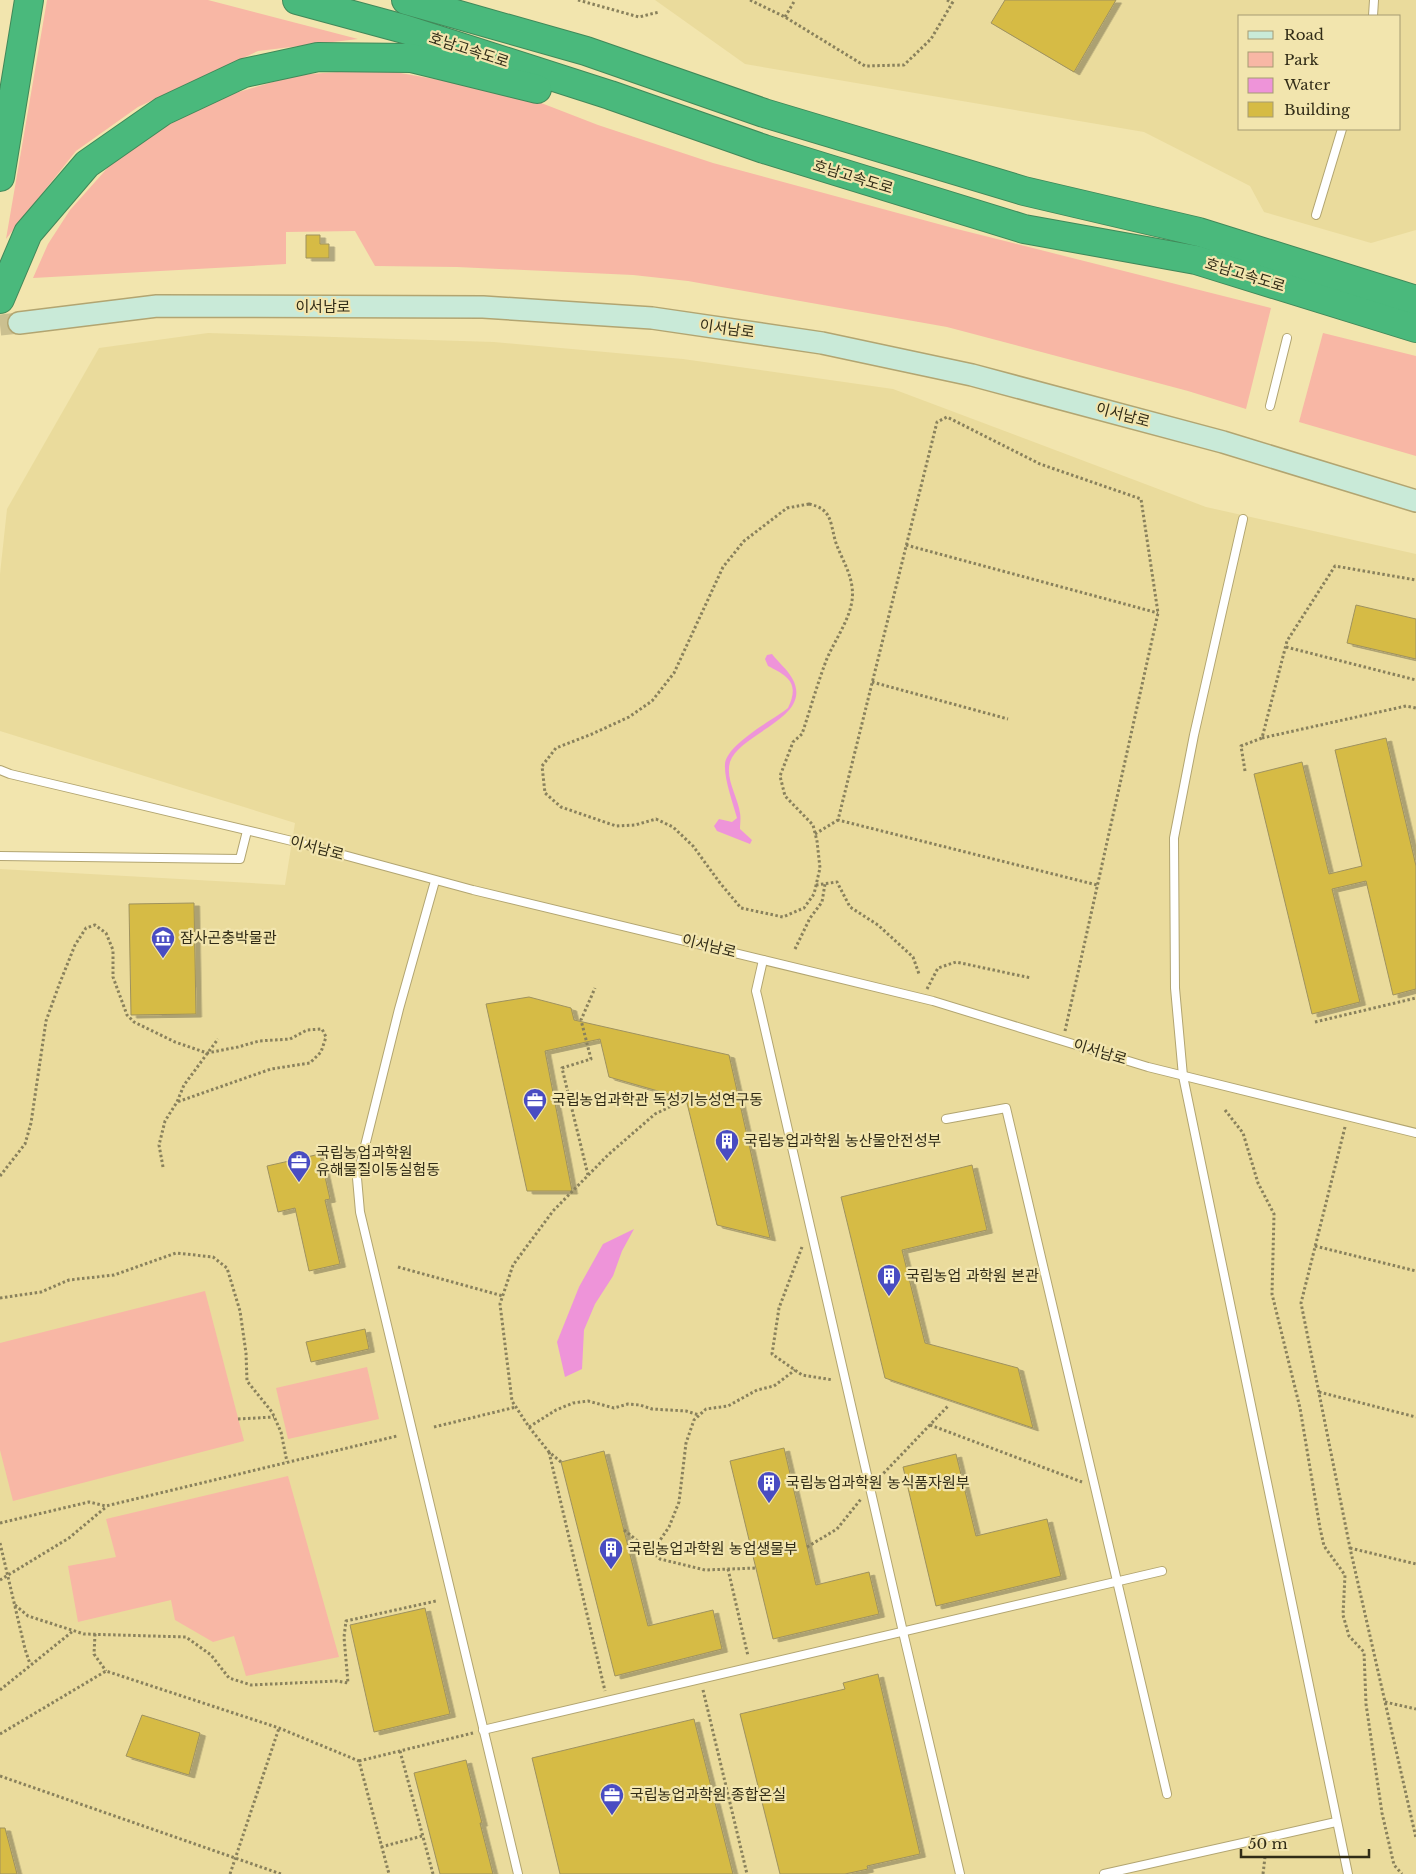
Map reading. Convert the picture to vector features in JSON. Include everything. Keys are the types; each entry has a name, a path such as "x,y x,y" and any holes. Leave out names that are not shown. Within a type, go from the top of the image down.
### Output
{"highway":[{"name":"호남고속도로","path":"297,0 404,28 610,95 764,149 1024,229 1196,260 1416,328"},
{"name":"호남고속도로","path":"406,0 586,51 764,113 1024,191 1199,232 1416,300"},
{"path":"0,64 17,12"},
{"path":"0,177 17,12"},
{"path":"0,299 28,233 87,164 163,111 244,73 318,57 411,58 604,106 610,95"}],"main road":[{"name":"이서남로","path":"19,323 157,306 483,307 652,318 822,343 972,375 1223,442 1416,501"}],"lane":[{"path":"1373,15 1374,0"},
{"path":"1316,215 1342,130"},
{"path":"1270,406 1287,338"},
{"path":"1243,519 1194,734 1174,838 1175,988 1183,1076 1348,1874"},
{"name":"이서남로","path":"0,770 10,774 292,841 435,880 922,999 1183,1076 1416,1133"},
{"path":"0,856 240,859 247,831"},
{"path":"435,880 399,1009 357,1178 360,1212 518,1874"},
{"path":"763,960 756,991 960,1874"},
{"path":"946,1119 1006,1108 1167,1794"},
{"path":"483,1730 1162,1571"},
{"path":"1104,1874 1336,1822"}],"path":[{"path":"578,0 639,17 659,12"},
{"path":"750,0 785,17 865,66 904,65 931,39 953,2 947,0"},
{"path":"785,17 794,0"},
{"path":"816,834 838,820 937,422 947,417 1040,464 1141,499 1158,613 1062,1041"},
{"path":"809,504 820,506 830,518 836,543 846,563 852,588 849,611 827,660 802,734 792,742 780,776 785,796 813,825 816,834 820,868 816,885 814,894 804,908 783,917 741,908 693,846 673,827 656,819 635,825 616,826 561,807 545,793 542,766 556,748 630,717 652,701 674,673 723,566 744,541 787,508 809,504"},
{"path":"906,545 1158,613"},
{"path":"1262,738 1288,641 1335,566 1416,580"},
{"path":"1286,647 1416,680"},
{"path":"872,682 1008,719"},
{"path":"1245,771 1240,746 1262,738 1406,706 1416,708"},
{"path":"838,820 1097,885"},
{"path":"816,885 837,882 850,907 878,925 913,957 919,974"},
{"path":"795,949 810,918 822,902 825,884"},
{"path":"0,1176 25,1144 31,1123 46,1021 75,945 86,928 95,926 106,933 113,950 113,977 127,1016 150,1030 207,1053 258,1041 290,1038 307,1030 322,1029 326,1037 321,1052 310,1063 271,1069 177,1102"},
{"path":"922,999 938,968 956,962 1031,978"},
{"path":"588,1175 562,1068 591,1058 581,1020 595,988"},
{"path":"1315,1022 1416,998"},
{"path":"163,1167 159,1145 165,1121 177,1102 184,1085 218,1039"},
{"path":"561,1462 549,1452 529,1427 512,1401 500,1304 513,1265 553,1211 588,1175 655,1114 686,1099"},
{"path":"1225,1110 1243,1133 1258,1183 1274,1214 1272,1294 1300,1408 1324,1546 1345,1575 1343,1615 1349,1636 1364,1652 1366,1704 1382,1813 1394,1865 1402,1874"},
{"path":"1347,1116 1301,1303 1350,1548 1416,1838"},
{"path":"810,1226 778,1308 772,1354 802,1374 846,1382"},
{"path":"1315,1246 1416,1271"},
{"path":"0,1298 41,1292 69,1280 114,1275 176,1253 213,1257 227,1268 240,1311 246,1353 247,1380 274,1417 281,1432 287,1462"},
{"path":"398,1267 503,1296"},
{"path":"652,1552 669,1527 679,1502 686,1443 694,1420 706,1409 728,1406 757,1390 774,1386 795,1370"},
{"path":"1319,1392 1416,1417"},
{"path":"529,1427 556,1410 573,1403 588,1401 614,1408 628,1404 652,1409 686,1411 699,1415"},
{"path":"807,1547 837,1529 870,1488 949,1406"},
{"path":"434,1427 516,1407"},
{"path":"238,1419 274,1417"},
{"path":"930,1425 1095,1487"},
{"path":"0,1523 89,1502 106,1506 397,1436"},
{"path":"549,1452 607,1701"},
{"path":"0,1580 69,1538 106,1506"},
{"path":"624,1530 660,1559 705,1570 756,1568"},
{"path":"0,1543 24,1648 30,1664"},
{"path":"1350,1548 1416,1564"},
{"path":"728,1569 751,1668"},
{"path":"15,1605 28,1616 84,1634 186,1637 211,1654 228,1678 251,1685 337,1681 348,1683 344,1636 346,1621 436,1600"},
{"path":"0,1690 73,1631"},
{"path":"95,1634 94,1654 106,1671 279,1728 360,1761 483,1730"},
{"path":"0,1734 106,1671"},
{"path":"700,1679 747,1874"},
{"path":"1385,1702 1416,1709"},
{"path":"230,1874 279,1728"},
{"path":"400,1751 433,1874"},
{"path":"360,1761 389,1874"},
{"path":"0,1776 281,1874"},
{"path":"381,1848 422,1836"},
{"path":"1264,1874 1265,1857"}],"shaded area":[{"path":"655,0 1416,0 1416,230 1371,243 1264,212 1250,186 1144,132 745,64"},
{"path":"208,333 494,342 683,359 893,389 1206,507 1416,554 1416,1874 0,1874 0,869 285,885 295,823 0,731 0,574 7,509 99,348"}],"green space":[{"path":"47,0 208,0 358,39 258,51 138,107 76,151 6,239"},
{"path":"378,69 518,94 598,125 713,163 953,228 1271,308 1246,409 1188,391 947,327 688,281 633,275 457,267 375,266 355,231 286,232 286,264 33,278 48,244 70,210 111,164 161,129 218,98 297,75"},
{"path":"1323,333 1416,356 1416,456 1299,422"},
{"path":"205,1291 244,1441 13,1501 0,1450 0,1343"},
{"path":"367,1367 379,1419 288,1439 276,1388"},
{"path":"288,1476 339,1657 246,1676 234,1636 213,1642 175,1620 171,1600 78,1622 68,1566 116,1557 106,1519"}],"water":[{"path":"772,654 792,678 796,692 793,704 773,724 736,751 729,768 730,781 739,807 740,829 752,840 750,844 717,831 714,826 719,819 732,822 737,818 726,777 725,764 728,756 752,733 788,708 793,692 792,686 786,677 768,666 765,659 767,655"},
{"path":"634,1229 622,1251 613,1276 595,1304 584,1330 582,1369 565,1377 557,1342 579,1287 603,1244"}],"building":[{"path":"1005,0 1116,0 1074,72 991,23"},
{"path":"306,235 320,235 320,244 329,244 329,258 306,258"},
{"path":"1356,605 1416,619 1416,659 1347,643"},
{"path":"1386,738 1416,866 1416,989 1393,995 1366,881 1332,889 1360,1002 1312,1014 1254,774 1302,762 1329,874 1362,866 1335,750"},
{"name":"잠사곤충박물관","path":"194,903 196,1014 131,1015 129,904"},
{"path":"529,997 571,1008 574,1020 729,1055 770,1238 717,1225 686,1099 609,1077 600,1039 545,1051 572,1191 527,1191 486,1004"},
{"path":"320,1154 330,1199 325,1200 340,1264 309,1271 295,1208 278,1212 267,1166"},
{"name":"국립농업 과학원 본관","path":"972,1165 987,1230 902,1250 925,1343 1018,1368 1033,1428 885,1378 841,1197"},
{"path":"365,1329 369,1349 311,1362 306,1342"},
{"name":"국립농업과학원 농식품자원부","path":"784,1448 816,1585 869,1572 879,1614 773,1639 730,1461"},
{"name":"국립농업과학원 농업생물부","path":"604,1451 648,1626 713,1610 722,1649 615,1676 561,1462"},
{"path":"956,1454 976,1536 1047,1519 1061,1576 936,1606 903,1467"},
{"path":"425,1608 450,1714 374,1732 350,1625"},
{"path":"878,1674 920,1854 867,1866 868,1869 845,1874 780,1874 740,1714 845,1689 843,1683"},
{"path":"142,1715 200,1733 189,1775 126,1756"},
{"name":"국립농업과학원 종합온실","path":"694,1719 733,1874 560,1874 532,1758"},
{"path":"466,1760 493,1874 440,1874 414,1773"},
{"path":"0,1828 5,1828 17,1874 0,1874"}],"tunnel":[{"path":"0,325 19,323"}],"place":[{"name":"잠사곤충박물관","path":"163,959"},
{"name":"국립농업과학관 독성기능성연구동","path":"535,1121"},
{"name":"국립농업과학원 농산물안전성부","path":"727,1162"},
{"name":"국립농업과학원 유해물질이동실험동","path":"299,1183"},
{"name":"국립농업 과학원 본관","path":"889,1297"},
{"name":"국립농업과학원 농식품자원부","path":"769,1504"},
{"name":"국립농업과학원 농업생물부","path":"611,1570"},
{"name":"국립농업과학원 종합온실","path":"612,1816"}]}
